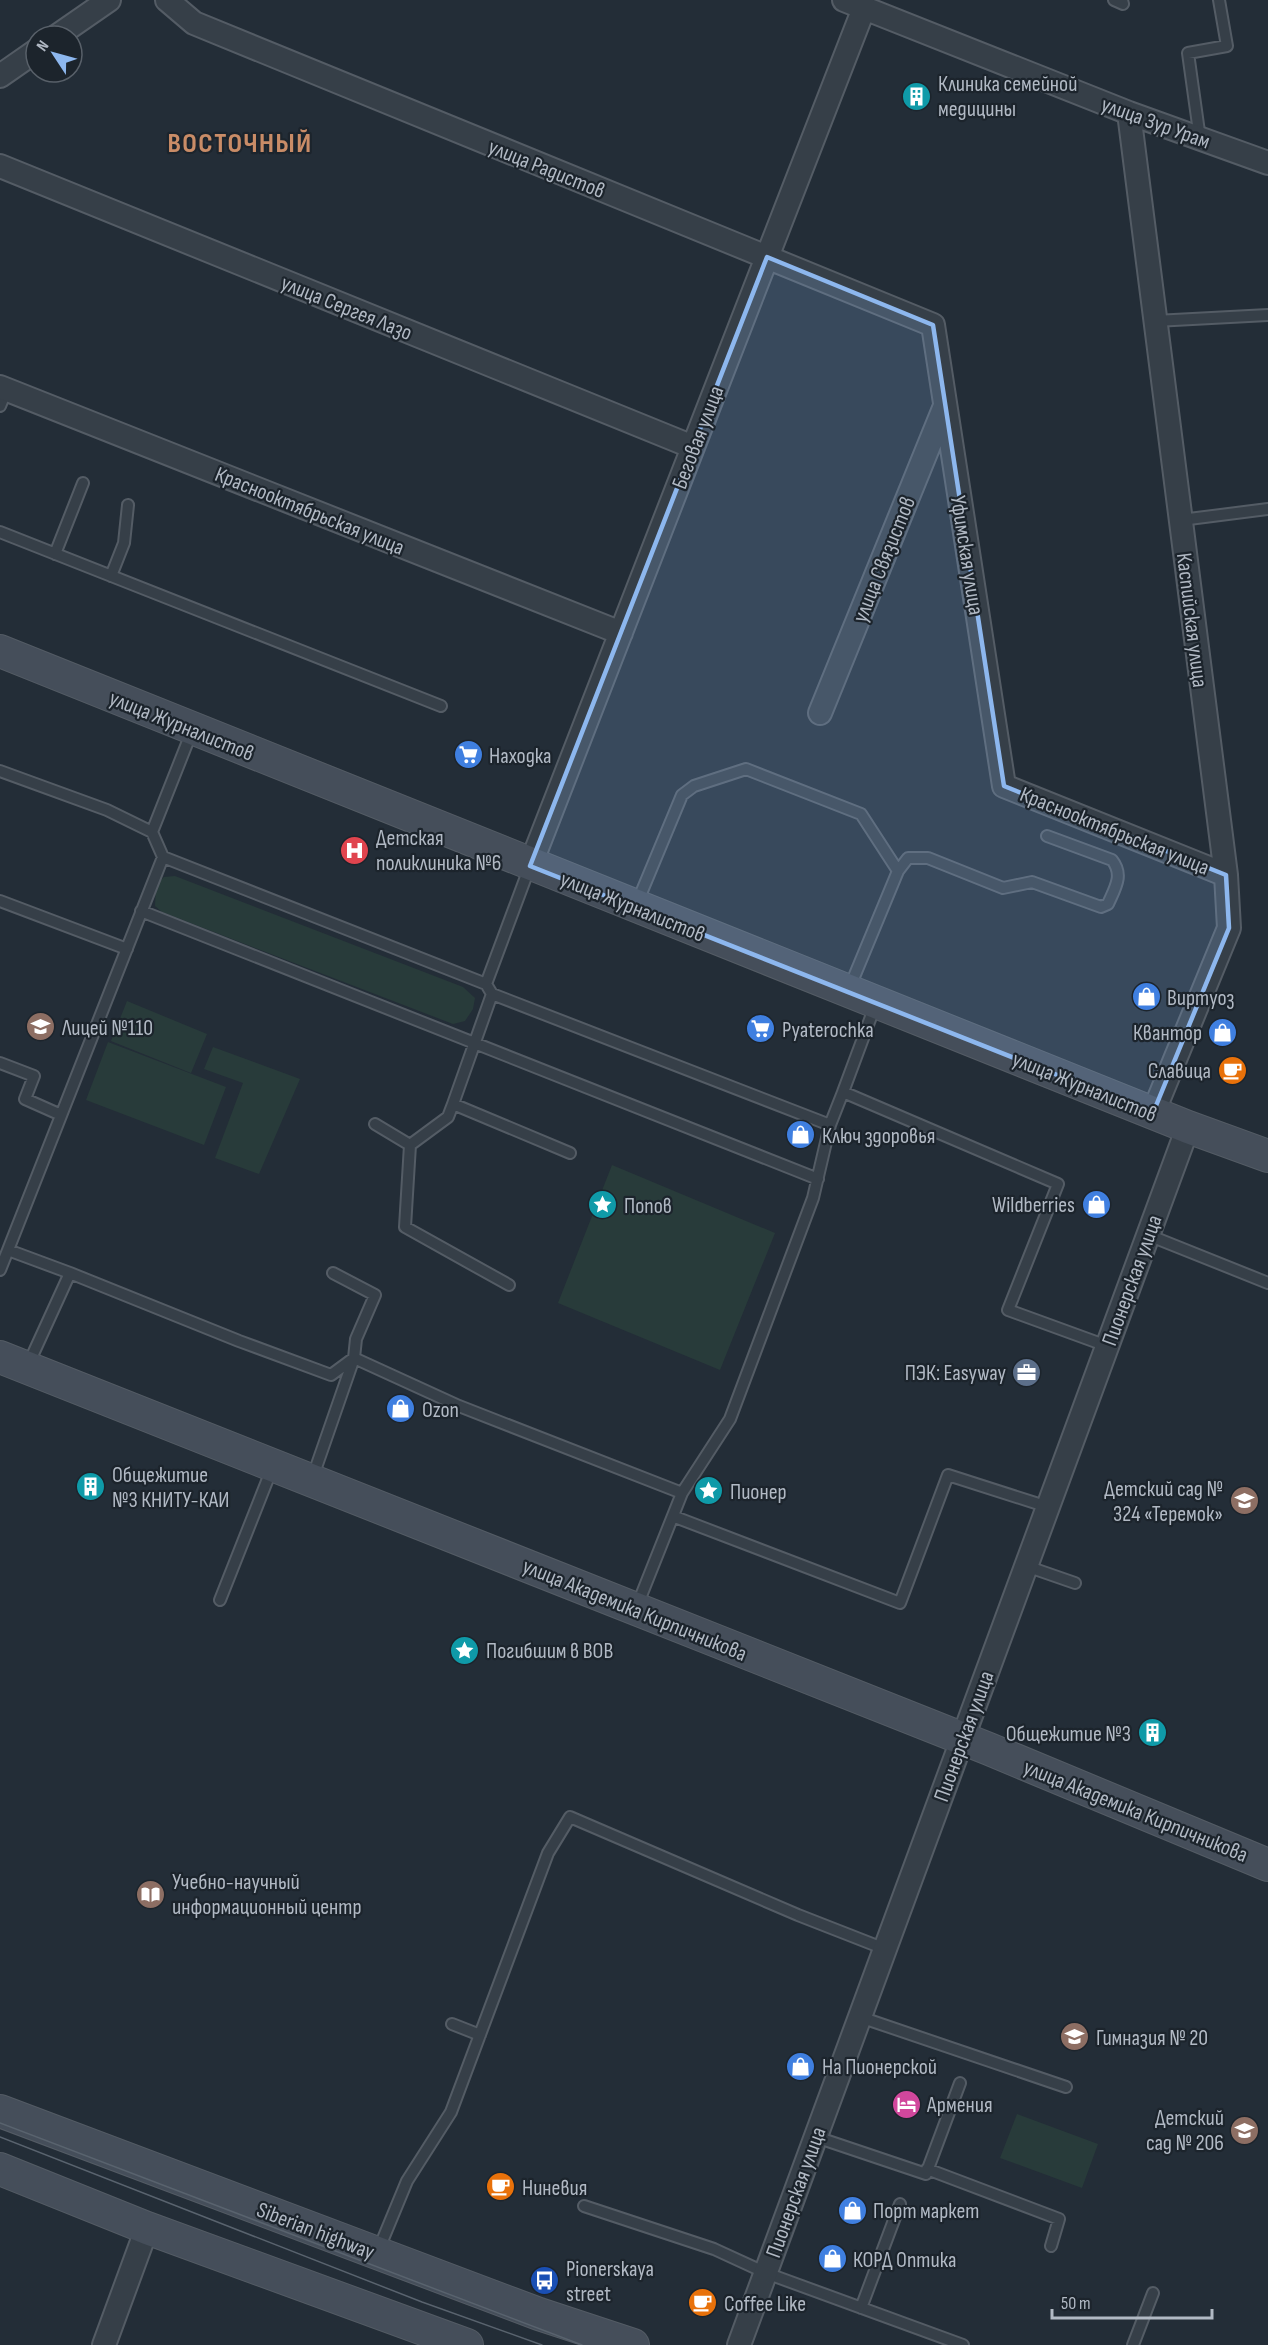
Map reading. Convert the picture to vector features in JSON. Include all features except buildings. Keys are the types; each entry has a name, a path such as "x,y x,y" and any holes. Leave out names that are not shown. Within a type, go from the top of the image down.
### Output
{"street":[{"path":"74,24 109,0"},
{"name":"улица Радистов","path":"167,0 194,23 933,325"},
{"name":"Беговая улица","path":"530,866 767,257 854,4"},
{"name":"улица Зур Урам","path":"854,4 1128,113 1268,163"},
{"path":"0,76 24,59"},
{"name":"Каспийская улица","path":"1128,113 1226,875 1229,928 1153,1113"},
{"name":"улица Сергея Лазо","path":"0,166 693,447"},
{"name":"Уфимская улица","path":"933,325 1004,786"},
{"name":"Краснооктябрьская улица","path":"2,394 621,633"},
{"name":"улица Связистов","path":"820,713 946,405"},
{"name":"улица Журналистов","path":"0,651 530,866 1188,1127 1268,1156"},
{"name":"Краснооктябрьская улица","path":"1004,786 1226,875"},
{"name":"Пионерская улица","path":"739,2345 1188,1127"},
{"name":"улица Академика Кирпичникова","path":"13,1363 962,1739 1268,1865"},
{"name":"Siberian highway","path":"0,2111 539,2314 633,2345"},
{"path":"0,2169 147,2228 463,2344"},
{"path":"104,2345 147,2228"}],"lane":[{"path":"1114,0 1123,4 1122,0"},
{"path":"1200,139 1188,53 1227,46 1219,0"},
{"path":"1155,321 1268,315"},
{"path":"55,554 83,483"},
{"path":"111,576 124,543 128,505"},
{"path":"1181,520 1268,509"},
{"path":"0,532 441,706"},
{"path":"153,832 193,730"},
{"path":"636,907 682,795 694,786 746,769 861,814 898,871"},
{"path":"0,771 107,810 153,832 163,856 3,1260 70,1273 239,1341 331,1375 354,1358"},
{"path":"636,1609 675,1517 682,1493 730,1419 813,1198 830,1125 843,1092 862,998 898,871 908,858 928,858 1002,888 1032,882 1101,907 1108,904 1118,879 1118,868 1112,860 1047,836"},
{"path":"163,856 486,984 492,994 830,1125"},
{"path":"486,984 530,866"},
{"path":"0,902 127,949"},
{"path":"141,911 818,1179"},
{"path":"410,1144 448,1117 492,994"},
{"path":"0,1064 34,1076 25,1099 61,1115"},
{"path":"843,1092 1058,1184 1008,1310 1107,1346"},
{"path":"453,1104 570,1153"},
{"path":"375,1124 410,1144"},
{"path":"410,1144 405,1227 509,1285"},
{"path":"813,1198 823,1204"},
{"path":"1148,1235 1268,1283"},
{"path":"13,1363 70,1273"},
{"path":"312,1481 354,1358 356,1339 375,1295 333,1273"},
{"path":"354,1358 459,1406 682,1493"},
{"path":"220,1600 273,1466"},
{"path":"675,1517 900,1603 948,1475 1048,1507"},
{"path":"1026,1566 1075,1583"},
{"path":"378,2253 407,2181 451,2112 548,1852 570,1817 798,1915 885,1949"},
{"path":"860,2017 1066,2086"},
{"path":"452,2024 480,2036"},
{"path":"816,2137 926,2174 960,2083"},
{"path":"927,2169 1059,2219 1051,2246"},
{"path":"861,2308 900,2204"},
{"path":"584,2206 714,2249 766,2273 963,2345"},
{"path":"1133,2345 1153,2294"}],"highlighted area":[{"path":"767,257 933,325 1004,786 1226,875 1229,928 1153,1113 530,866"}],"green space":[{"path":"175,876 463,987 475,998 473,1009 465,1021 453,1024 162,912 155,906 156,885 164,877"},
{"path":"127,1001 207,1034 191,1073 111,1041"},
{"path":"108,1042 226,1087 204,1145 86,1100"},
{"path":"213,1047 300,1079 259,1174 215,1158 243,1083 204,1069"},
{"path":"612,1165 775,1233 720,1370 558,1303"},
{"path":"1017,2114 1098,2144 1082,2188 1000,2158"}],"tram line":[{"path":"0,2123 582,2345"},
{"path":"0,2137 422,2302 542,2345"}],"place":[{"name":"Клиника семейной медицины","path":"917,96"},
{"name":"Находка","path":"468,755"},
{"name":"Детская поликлиника №6","path":"355,850"},
{"name":"Виртуоз","path":"1146,997"},
{"name":"Лицей №110","path":"41,1027"},
{"name":"Pyaterochka","path":"761,1029"},
{"name":"Квантор","path":"1223,1032"},
{"name":"Славица","path":"1232,1070"},
{"name":"Ключ здоровья","path":"801,1135"},
{"name":"Wildberries","path":"1096,1204"},
{"name":"Попов","path":"603,1205"},
{"name":"ПЭК: Easyway","path":"1027,1372"},
{"name":"Ozon","path":"401,1409"},
{"name":"Общежитие №3 КНИТУ-КАИ","path":"91,1487"},
{"name":"Пионер","path":"709,1491"},
{"name":"Детский сад № 324 «Теремок»","path":"1244,1501"},
{"name":"Погибшим в ВОВ","path":"465,1650"},
{"name":"Общежитие №3","path":"1152,1733"},
{"name":"Учебно-научный информационный центр","path":"151,1894"},
{"name":"Гимназия № 20","path":"1075,2037"},
{"name":"На Пионерской","path":"801,2066"},
{"name":"Армения","path":"906,2104"},
{"name":"Детский сад № 206","path":"1245,2130"},
{"name":"Ниневия","path":"501,2187"},
{"name":"Порт маркет","path":"852,2210"},
{"name":"КОРД Оптика","path":"832,2259"},
{"name":"Pionerskaya street","path":"545,2281"},
{"name":"Coffee Like","path":"703,2303"}],"district":[{"name":"ВОСТОЧНЫЙ","path":"240,142"}]}
